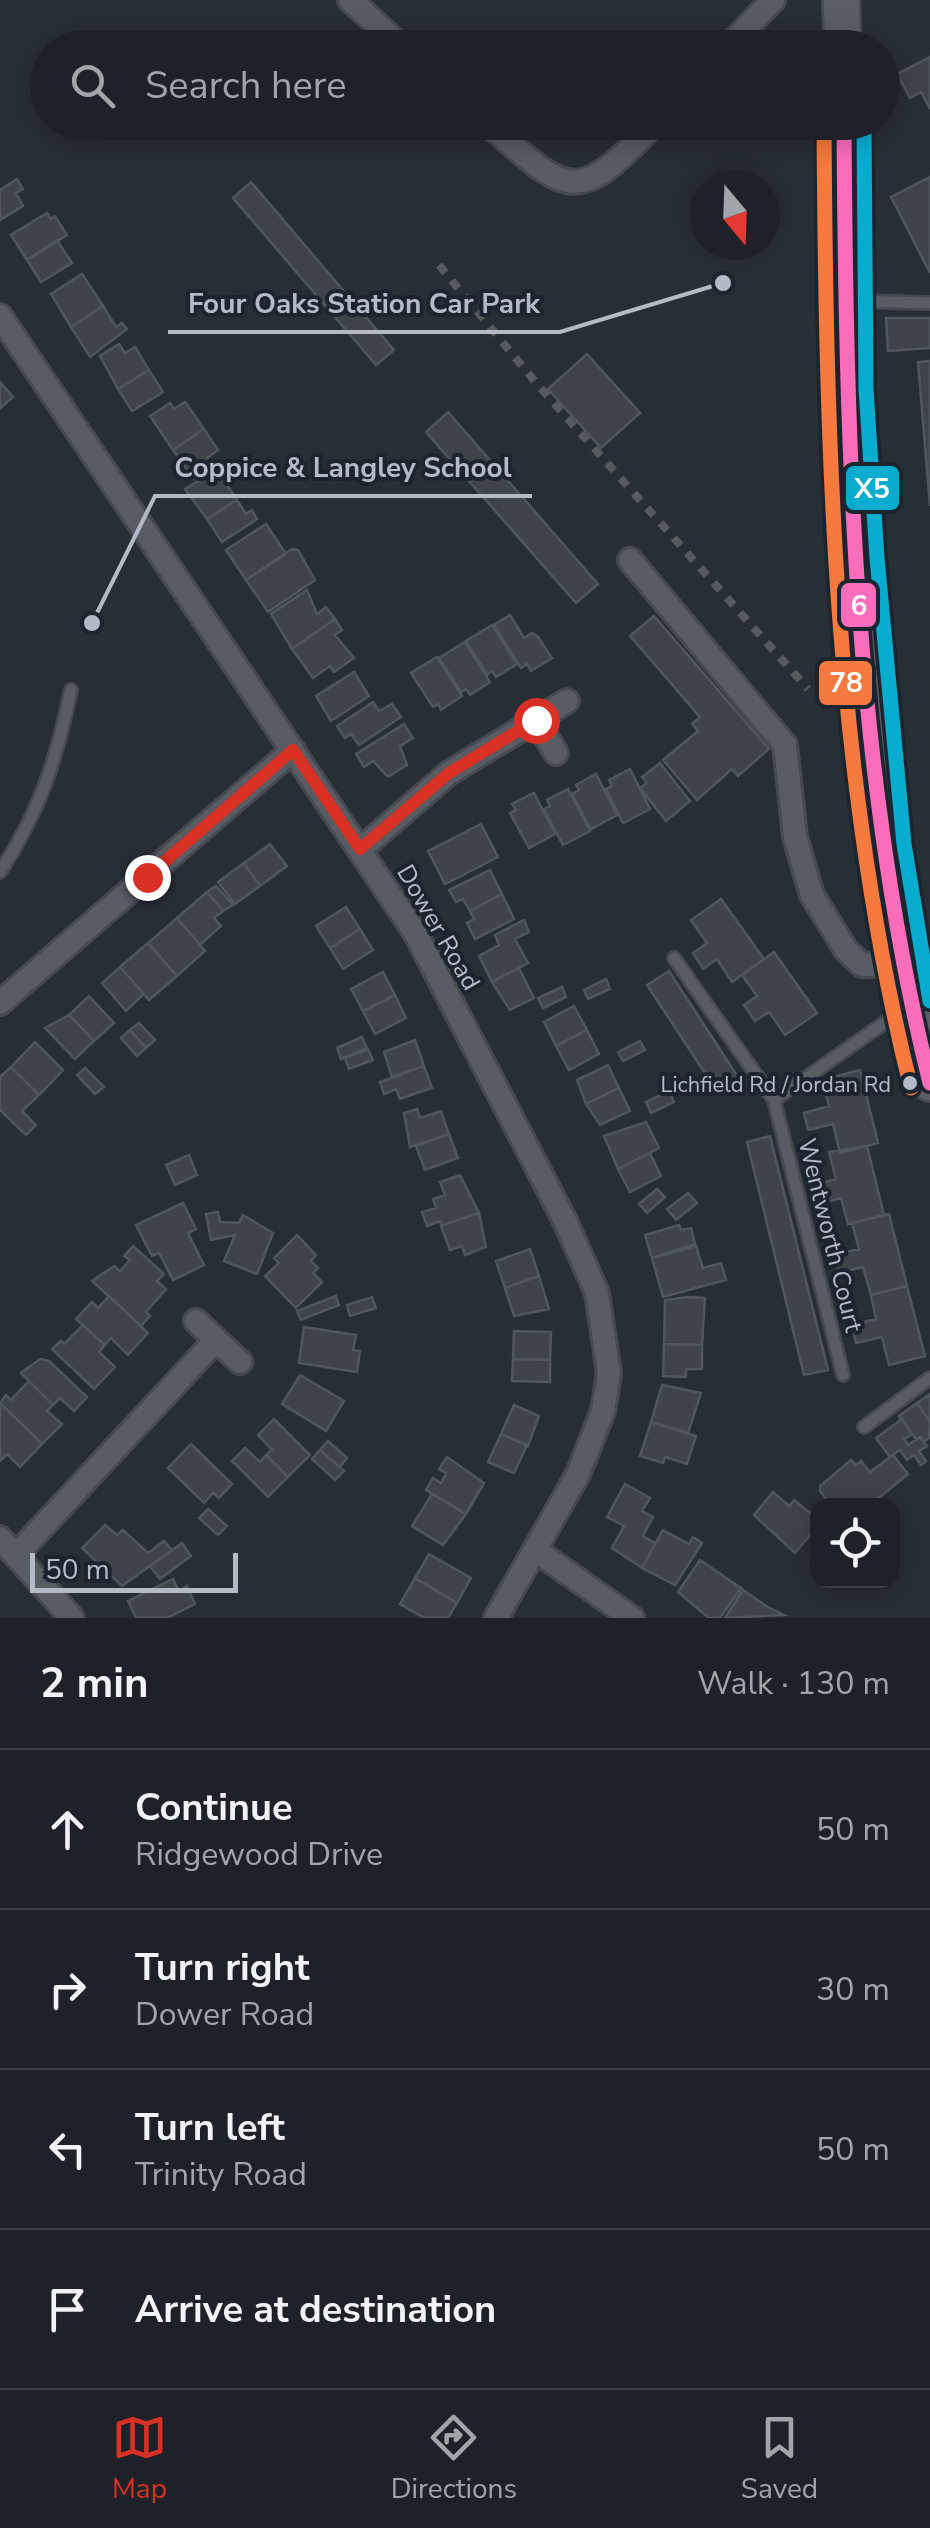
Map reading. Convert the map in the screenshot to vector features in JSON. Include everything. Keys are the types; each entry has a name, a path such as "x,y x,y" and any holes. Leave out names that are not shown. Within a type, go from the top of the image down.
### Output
{"main road":[{"path":"842,27 854,0"},
{"path":"844,140 846,390 857,560 884,847 902,964 930,1083"}],"street":[{"path":"350,0 383,30"},
{"path":"743,30 769,2"},
{"path":"506,140 545,175 588,182 612,168 639,140"},
{"name":"Dower Road","path":"0,316 416,934 565,1220 598,1293 610,1373 602,1411 578,1474 496,1618"},
{"path":"630,560 784,744 795,836 812,894 846,950 862,965 902,964"},
{"path":"360,849 449,773 567,701"},
{"path":"536,720 556,752"},
{"path":"0,1003 293,750"},
{"path":"196,1321 240,1362"},
{"path":"72,1618 9,1545 216,1340"},
{"path":"535,1550 632,1618"}],"lane":[{"path":"846,301 930,303"},
{"path":"0,872 28,829 56,766 71,690"},
{"name":"Wentworth Court","path":"674,958 774,1100 843,1375"},
{"path":"774,1100 911,1005"},
{"path":"864,1427 930,1378"}],"building":[{"path":"930,57 930,109 921,92 910,98 900,72"},
{"path":"930,177 930,273 891,197"},
{"path":"17,179 23,189 16,193 23,206 0,220 0,190"},
{"path":"251,182 394,350 376,365 233,198"},
{"path":"47,213 51,219 55,216 67,235 27,260 11,235"},
{"path":"57,240 72,263 41,282 27,260"},
{"path":"82,274 103,306 71,327 51,294"},
{"path":"103,306 116,327 122,323 127,329 90,357 71,327"},
{"path":"886,318 930,318 930,348 888,351"},
{"path":"119,344 125,353 135,347 149,370 118,389 100,356"},
{"path":"587,354 640,413 601,448 548,389"},
{"path":"930,361 930,506 918,362"},
{"path":"149,370 163,392 132,411 118,389"},
{"path":"0,382 13,397 0,408"},
{"path":"185,402 204,429 173,450 150,416 170,403 174,409"},
{"path":"448,412 598,584 576,603 426,432"},
{"path":"204,429 218,450 207,458 213,466 194,479 173,450"},
{"path":"223,465 230,475 223,479 237,500 207,519 185,489"},
{"path":"237,500 246,514 252,510 257,519 222,542 207,519"},
{"path":"266,524 286,554 246,580 226,550"},
{"path":"292,549 298,550 315,580 268,612 246,580"},
{"path":"307,590 317,614 326,607 335,619 292,649 271,614"},
{"path":"510,615 524,638 532,633 538,637 552,658 531,671 527,664 521,668 494,625"},
{"path":"654,616 769,749 738,776 732,769 697,800 663,760 698,731 692,724 700,717 630,636"},
{"path":"335,619 342,630 335,635 354,658 334,672 330,666 313,678 292,649"},
{"path":"492,625 517,664 496,677 492,671 487,675 466,641"},
{"path":"465,642 490,682 470,695 466,689 461,692 439,658"},
{"path":"437,657 462,696 441,710 438,704 433,707 411,673"},
{"path":"354,672 369,696 331,721 316,696"},
{"path":"373,702 379,711 392,704 401,717 359,745 351,734 345,738 337,726"},
{"path":"404,724 413,738 400,746 407,765 388,777 373,761 364,767 356,754"},
{"path":"660,763 690,801 666,821 640,788 647,783 642,777"},
{"path":"630,769 650,809 623,823 606,789 612,786 609,780"},
{"path":"596,774 617,815 591,829 572,794 579,790 576,785"},
{"path":"568,789 590,831 563,845 544,809 550,806 547,800"},
{"path":"534,793 555,834 529,848 510,813 516,810 512,804"},
{"path":"481,824 498,857 445,884 428,851"},
{"path":"270,844 287,866 260,886 244,863"},
{"path":"244,863 260,886 235,904 218,882"},
{"path":"490,870 502,894 470,911 463,899 456,902 449,890"},
{"path":"216,886 233,905 223,911 207,892"},
{"path":"207,892 223,911 214,918 221,926 200,945 177,918"},
{"path":"502,894 514,919 475,939 467,923 474,919 470,911"},
{"path":"721,899 764,959 732,982 717,959 703,969 693,953 707,943 691,920"},
{"path":"346,907 360,929 330,948 316,926"},
{"path":"177,918 205,951 177,976 148,943"},
{"path":"524,920 529,932 515,939 528,963 492,982 479,956 499,945 495,935"},
{"path":"360,929 373,950 343,969 330,948"},
{"path":"148,943 177,976 149,1000 120,967"},
{"path":"774,952 817,1013 785,1035 769,1012 755,1021 744,1005 757,996 742,975"},
{"path":"120,967 144,994 126,1011 102,983"},
{"path":"519,968 534,998 510,1010 492,982"},
{"path":"669,971 738,1077 716,1090 647,985"},
{"path":"383,972 395,995 363,1011 351,989"},
{"path":"606,979 610,989 588,999 584,990"},
{"path":"562,987 566,997 543,1008 538,998"},
{"path":"395,995 406,1018 375,1034 363,1011"},
{"path":"89,996 114,1023 94,1041 69,1015"},
{"path":"574,1006 587,1030 556,1046 544,1022"},
{"path":"69,1015 94,1041 75,1059 45,1028"},
{"path":"139,1023 155,1040 146,1048 130,1030"},
{"path":"130,1030 146,1048 137,1056 121,1038"},
{"path":"587,1030 599,1054 569,1070 556,1046"},
{"path":"362,1037 367,1048 341,1059 337,1048"},
{"path":"415,1040 424,1066 392,1077 384,1052"},
{"path":"640,1041 645,1050 623,1061 618,1052"},
{"path":"35,1042 63,1070 39,1095 11,1067"},
{"path":"368,1049 373,1060 349,1069 345,1058"},
{"path":"608,1065 619,1088 586,1104 577,1080"},
{"path":"424,1066 432,1088 400,1099 396,1089 384,1094 380,1082"},
{"path":"11,1067 39,1095 22,1111 36,1125 26,1135 0,1110 0,1077"},
{"path":"85,1068 104,1087 95,1094 77,1075"},
{"path":"860,1070 878,1143 840,1153 833,1124 808,1130 804,1113 829,1106 822,1080"},
{"path":"619,1088 630,1111 600,1125 586,1104"},
{"path":"669,1091 674,1102 651,1113 646,1102"},
{"path":"417,1109 420,1118 441,1111 449,1134 410,1147 404,1113"},
{"path":"646,1122 659,1148 618,1169 604,1136"},
{"path":"449,1134 458,1158 425,1170 416,1146"},
{"path":"770,1136 828,1370 804,1375 747,1142"},
{"path":"867,1146 884,1215 848,1224 841,1198 815,1205 811,1186 836,1179 829,1152"},
{"path":"650,1153 661,1176 630,1192 618,1169"},
{"path":"189,1155 197,1175 175,1185 166,1165"},
{"path":"460,1175 479,1213 441,1226 440,1221 427,1226 422,1212 436,1208 433,1199 445,1195 440,1182"},
{"path":"657,1189 665,1197 647,1213 639,1204"},
{"path":"688,1193 697,1203 676,1220 667,1209"},
{"path":"183,1203 196,1229 188,1233 204,1265 173,1280 159,1253 152,1256 136,1225"},
{"path":"218,1212 220,1222 239,1223 243,1215 273,1233 257,1274 224,1261 235,1235 211,1240 206,1214"},
{"path":"479,1213 486,1247 465,1255 462,1246 450,1250 441,1226"},
{"path":"889,1214 907,1286 871,1295 863,1267 839,1273 834,1255 859,1249 852,1223"},
{"path":"679,1225 681,1230 691,1228 695,1244 652,1258 645,1235"},
{"path":"297,1235 316,1255 311,1261 318,1268 313,1273 322,1282 296,1308 265,1276 279,1263 274,1258"},
{"path":"133,1246 164,1274 157,1281 166,1289 146,1312 150,1316 141,1326 92,1281 114,1266 120,1271 130,1260 124,1256"},
{"path":"696,1246 703,1268 721,1263 726,1280 663,1297 652,1258"},
{"path":"530,1249 539,1276 505,1288 496,1261"},
{"path":"539,1276 549,1309 514,1316 505,1288"},
{"path":"907,1286 925,1356 889,1365 882,1337 856,1343 852,1325 876,1319 871,1295"},
{"path":"109,1296 148,1333 128,1355 111,1338 105,1345 76,1319 92,1302 98,1308"},
{"path":"336,1296 339,1305 301,1320 297,1311"},
{"path":"372,1297 376,1308 350,1316 347,1305"},
{"path":"705,1298 702,1345 664,1344 665,1300"},
{"path":"83,1325 105,1345 99,1352 115,1367 94,1389 52,1349 61,1341 64,1344"},
{"path":"304,1327 356,1335 353,1350 360,1351 357,1372 299,1363"},
{"path":"514,1331 551,1332 550,1360 513,1359"},
{"path":"664,1344 702,1345 702,1369 686,1369 686,1377 663,1376"},
{"path":"40,1359 49,1361 87,1397 74,1411 60,1398 53,1405 21,1373"},
{"path":"513,1359 550,1360 550,1382 512,1381"},
{"path":"300,1375 344,1401 326,1431 282,1404"},
{"path":"29,1381 53,1405 47,1411 62,1424 42,1444 0,1403 6,1395 11,1400"},
{"path":"662,1385 701,1393 688,1433 651,1422"},
{"path":"930,1394 930,1422 917,1403"},
{"path":"0,1403 42,1444 20,1467 7,1454 0,1461"},
{"path":"917,1403 930,1422 929,1438 924,1442 920,1437 916,1439 899,1416"},
{"path":"514,1405 539,1416 528,1446 501,1434"},
{"path":"274,1419 310,1455 288,1477 266,1455 272,1450 258,1435"},
{"path":"902,1419 912,1434 904,1439 908,1445 920,1437 927,1446 919,1451 926,1461 921,1465 914,1455 907,1460 900,1450 890,1457 876,1438"},
{"path":"651,1422 696,1436 687,1464 665,1457 663,1463 640,1456"},
{"path":"501,1434 527,1445 514,1473 488,1462"},
{"path":"328,1441 347,1458 340,1467 320,1450"},
{"path":"191,1444 232,1484 219,1498 213,1493 204,1503 168,1468"},
{"path":"245,1448 260,1462 266,1455 288,1477 268,1497 232,1461"},
{"path":"320,1450 344,1471 335,1480 312,1459"},
{"path":"893,1455 908,1474 879,1498 826,1498 820,1491 820,1486 851,1460 856,1465 861,1461 870,1472"},
{"path":"447,1457 484,1483 466,1514 426,1490 433,1478 441,1483 446,1473 439,1469"},
{"path":"625,1484 650,1498 642,1511 653,1517 643,1536 655,1543 642,1568 612,1548 624,1526 607,1517"},
{"path":"773,1492 789,1506 794,1500 810,1513 810,1535 795,1553 754,1515"},
{"path":"432,1494 466,1514 443,1545 412,1526"},
{"path":"208,1509 227,1526 218,1535 199,1518"},
{"path":"105,1525 117,1535 123,1530 148,1553 164,1541 172,1550 122,1586 82,1548"},
{"path":"663,1530 689,1544 693,1537 702,1543 675,1585 642,1568"},
{"path":"182,1543 191,1556 160,1579 150,1566"},
{"path":"429,1554 471,1578 457,1603 415,1578"},
{"path":"700,1560 741,1588 720,1618 709,1618 678,1592"},
{"path":"415,1578 457,1603 448,1618 424,1618 400,1604"},
{"path":"173,1579 179,1591 187,1586 195,1604 167,1618 136,1618 128,1601"},
{"path":"743,1590 768,1607 784,1615 725,1618"}],"railway":[{"path":"439,265 537,384 808,689"}],"transit line":[{"name":"78","path":"824,140 832,486 850,730 885,970 911,1088"},
{"name":"6","path":"844,140 852,484 869,727 904,966 930,1083"},
{"name":"X5","path":"864,140 866,389 877,558 904,844 930,1001"}],"place":[{"name":"Four Oaks Station Car Park","path":"723,283"},
{"name":"Coppice & Langley School","path":"92,623"},
{"name":"Lichfield Rd / Jordan Rd","path":"910,1083"}],"route":[{"path":"147,877 293,750 360,849 449,773 536,720"}]}
